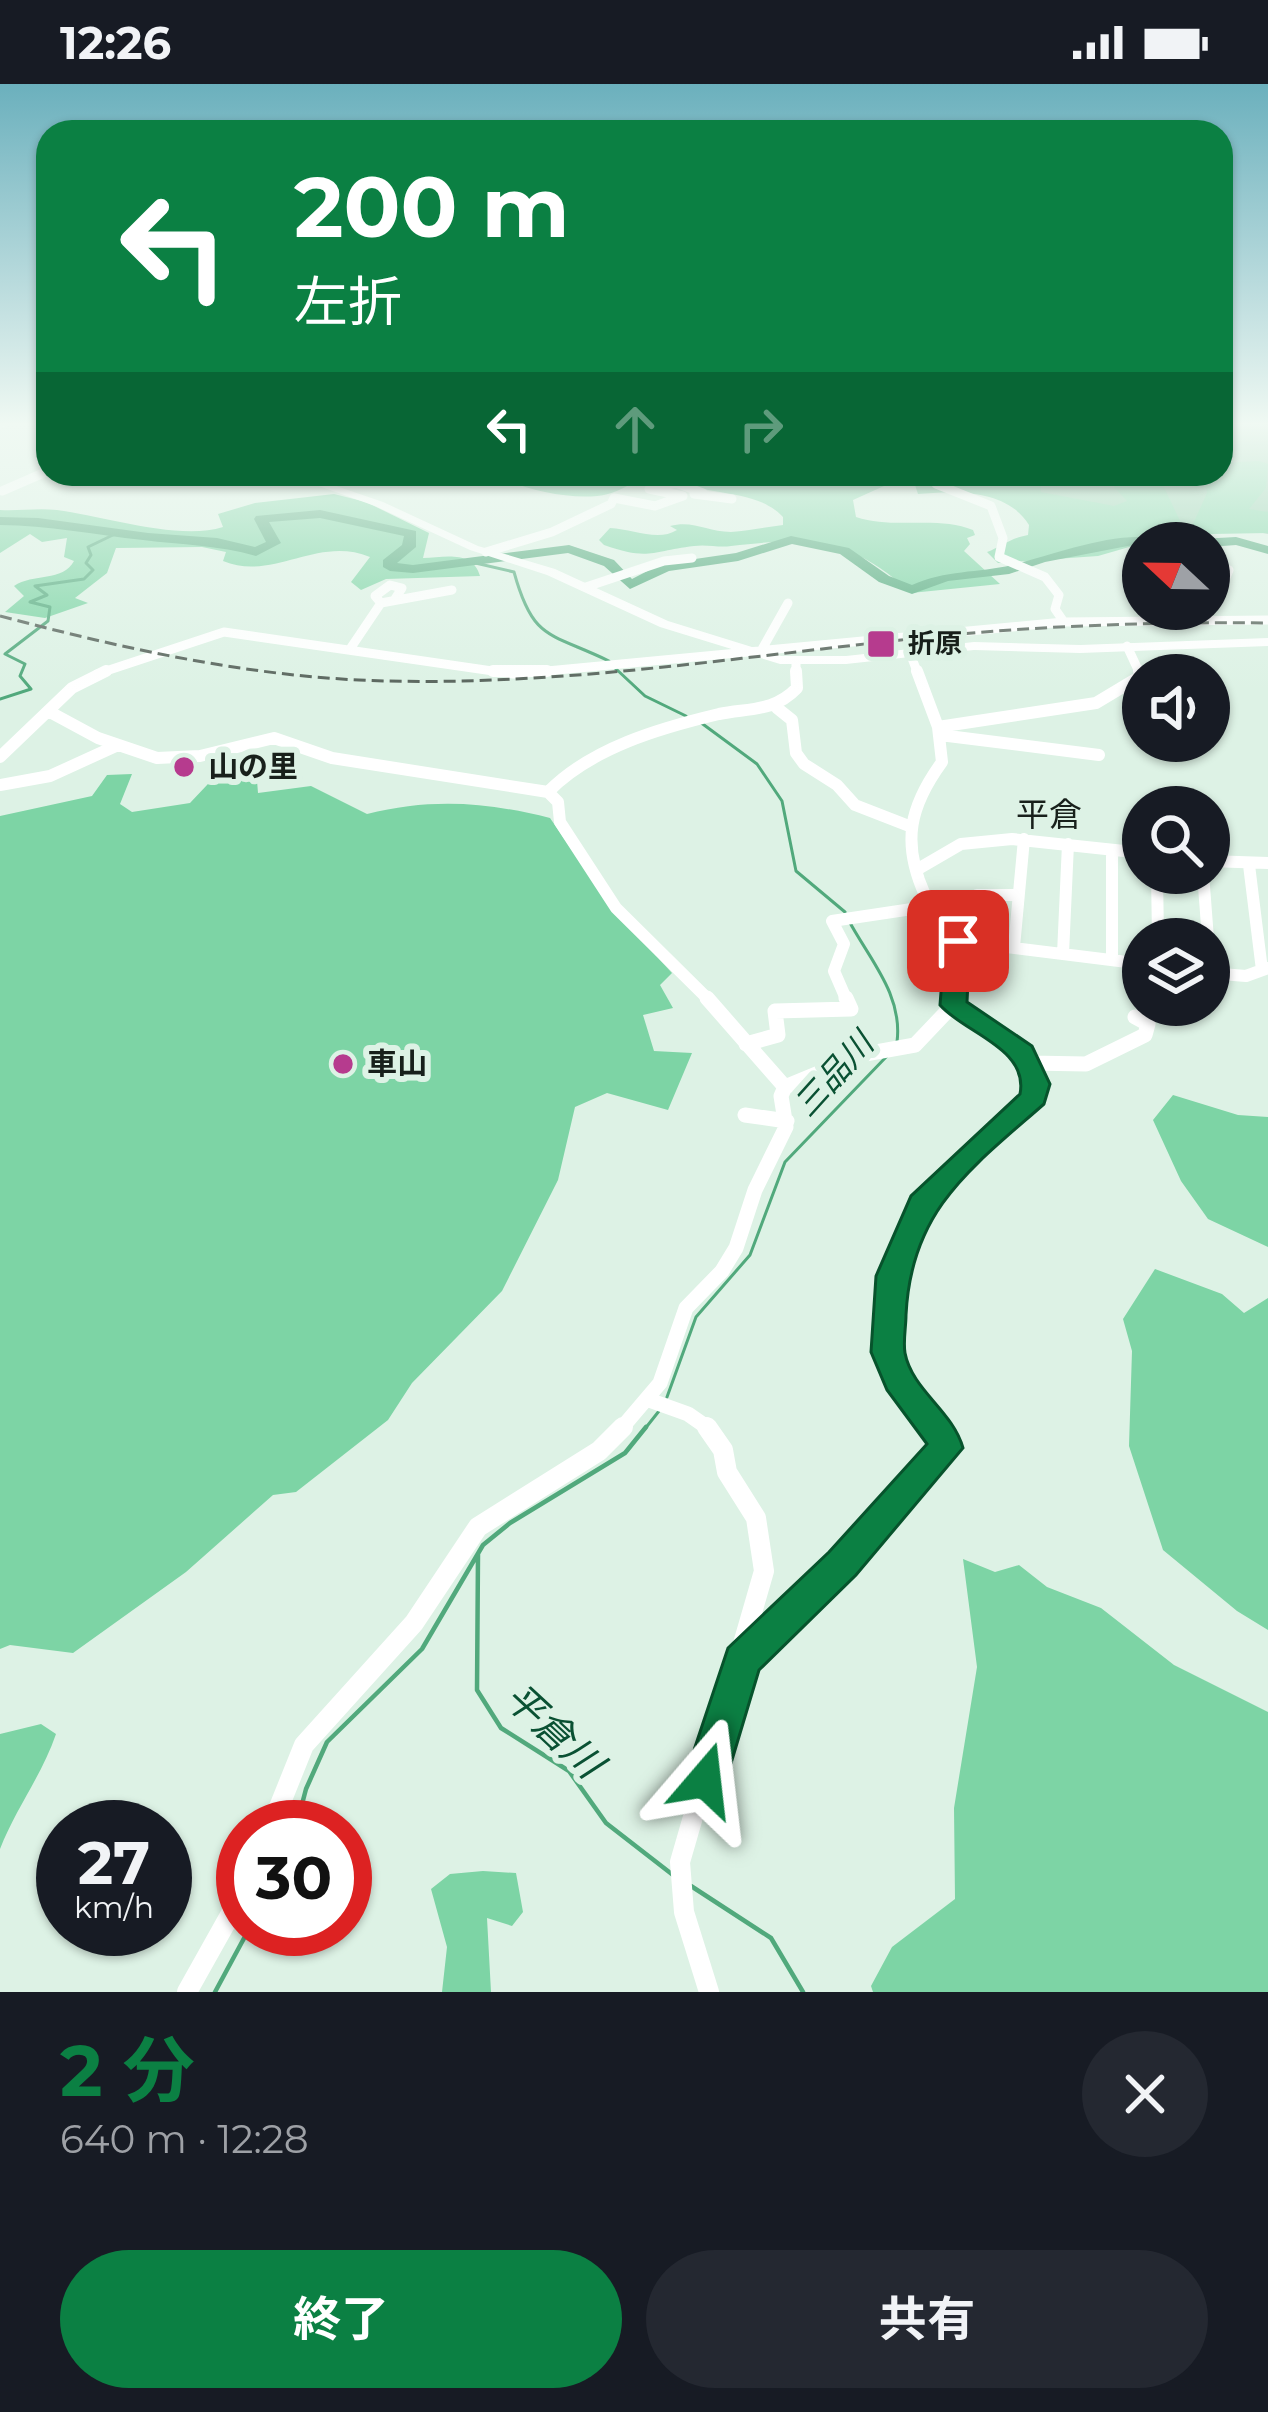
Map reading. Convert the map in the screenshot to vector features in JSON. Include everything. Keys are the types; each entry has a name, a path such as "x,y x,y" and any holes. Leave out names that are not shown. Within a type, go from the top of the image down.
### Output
{"street":[{"path":"399,513 486,552 586,587 664,624 796,663 974,646 1268,642"},
{"path":"486,552 592,513"},
{"path":"994,513 1003,538 997,553 1058,590 1055,609 1064,622"},
{"path":"586,587 664,561 692,559"},
{"path":"350,649 381,603 452,590"},
{"path":"756,651 788,603"},
{"path":"0,758 94,675 218,633 497,674 1122,619"},
{"path":"1230,619 1268,620"},
{"path":"939,731 1115,696 1142,676 1127,646"},
{"path":"660,1404 660,1383 686,1308 731,1259 755,1190 787,1121 785,1087 790,1081 879,1051 914,1046 953,1005 958,941 935,909 918,869 908,826 917,796 942,762 939,731 910,653"},
{"path":"548,792 576,767 687,724 777,708 797,688 796,663"},
{"path":"777,708 792,720 796,753 804,764 837,785 855,805 908,826"},
{"path":"48,711 118,745 167,759 274,738 332,758 548,792 558,802 560,822 616,908 785,1087"},
{"path":"939,731 1099,755"},
{"path":"0,785 50,776 118,745"},
{"path":"918,869 961,844 1024,839 1122,851"},
{"path":"1014,947 1024,839"},
{"path":"1064,954 1068,844"},
{"path":"1112,850 1112,960"},
{"path":"1230,863 1268,863"},
{"path":"1230,975 1246,976 1265,969 1249,865"},
{"path":"746,1044 778,1035 775,1011 851,1009 834,970 844,944 834,921 935,909 978,893 1018,896"},
{"path":"958,941 1122,961"},
{"path":"742,1660 842,1564 942,1455 941,1434 899,1381 888,1352 887,1295 922,1204 965,1157 1034,1098 1036,1084 1022,1052 953,1005"},
{"path":"1030,1063 1079,1065 1145,1035 1147,1026"},
{"path":"745,1115 787,1121"},
{"path":"660,1404 710,1429 723,1450 728,1472 756,1518 762,1589 680,1862 678,1886 684,1916 709,1992"},
{"path":"282,1800 304,1745 414,1623 478,1527 599,1451 660,1404"},
{"path":"187,1992 216,1940"}],"green space":[{"path":"0,513 74,513 185,531 223,527 218,514 388,513 429,533 423,558 465,559 480,576 386,579 361,590 351,582 370,557 351,552 241,566 223,561 226,552 202,547 116,548 107,573 75,598 88,603 45,618 5,612 24,596 14,586 63,572 74,561 64,557 67,538 42,542 30,534 0,553"},
{"path":"778,513 855,513 871,521 945,523 973,530 975,535 967,538 970,544 964,551 1000,584 911,593 848,551 806,542 699,546 641,554 599,540 610,528 662,535 677,530 670,526 694,525 731,532 783,525"},
{"path":"1019,513 1176,513 1181,522 1122,522 1122,549 1098,556 998,563 987,552 1028,535 1029,525"},
{"path":"1086,513 1268,513 1268,534 1230,527 1230,522 1126,522"},
{"path":"1198,513 1268,513 1268,533 1230,534 1230,522 1194,522"},
{"path":"249,752 258,793 311,786 367,814 459,804 550,818 611,907 672,973 660,985 673,1008 643,1015 654,1051 692,1053 668,1110 607,1093 575,1107 558,1180 502,1291 412,1383 388,1420 296,1492 273,1495 186,1572 73,1653 10,1645 0,1649 0,816 92,796 107,775 132,774 120,804 132,812 190,803 224,767"},
{"path":"1173,1095 1238,1115 1268,1117 1268,1247 1208,1219 1181,1181 1153,1120"},
{"path":"1155,1269 1222,1294 1244,1313 1268,1298 1268,1630 1237,1611 1163,1550 1129,1446 1132,1351 1123,1319"},
{"path":"963,1559 995,1572 1019,1565 1047,1587 1101,1608 1174,1665 1268,1712 1268,1992 873,1992 871,1986 892,1947 955,1899 954,1808 977,1667"},
{"path":"41,1724 56,1734 0,1849 0,1734"},
{"path":"516,1873 523,1912 512,1926 487,1918 491,1992 442,1992 447,1947 431,1889 450,1874"}],"waterway":[{"path":"0,521 217,542 256,552 274,543 261,519 320,514 411,534 409,547 390,560 390,567 413,569 569,549 609,563 630,585 666,567 738,557 791,540 844,551 884,579 912,590 946,577 1009,570 1122,543"},
{"path":"0,699 31,689 20,676 25,664 5,654 48,621 50,607 30,602 47,595 35,586 84,579 93,570 86,563 91,555 88,547 115,534"},
{"path":"1230,541 1268,550"},
{"name":"三品川","path":"471,562 514,572 537,623 609,661"},
{"name":"三品川","path":"615,668 645,696 686,716"},
{"name":"三品川","path":"700,722 757,764 782,801 796,871 845,912"},
{"name":"三品川","path":"849,921 890,993 897,1042"},
{"name":"三品川","path":"667,1397 696,1317 750,1255 785,1162 888,1055"},
{"name":"三品川","path":"644,1430 659,1411"},
{"path":"303,1800 327,1742 422,1649 483,1545 510,1523 625,1453 646,1427"},
{"name":"平倉川","path":"478,1554 477,1690 501,1728 569,1771 606,1823 673,1875"},
{"name":"平倉川","path":"691,1886 771,1938 803,1992"},
{"path":"215,1992 234,1956"}],"railway":[{"path":"0,616 222,665 313,677 433,681 581,675 1029,629 1268,623"}],"place":[{"name":"折原","path":"881,644"},
{"name":"山の里","path":"184,767"},
{"name":"車山","path":"343,1064"}],"district":[{"name":"平倉","path":"1049,814"}],"route":[{"path":"705,1780 742,1660 842,1564 945,1448 932,1420 899,1381 888,1352 887,1295 922,1204 965,1157 1034,1098 1036,1084 1022,1052 953,1005 958,941"}]}
